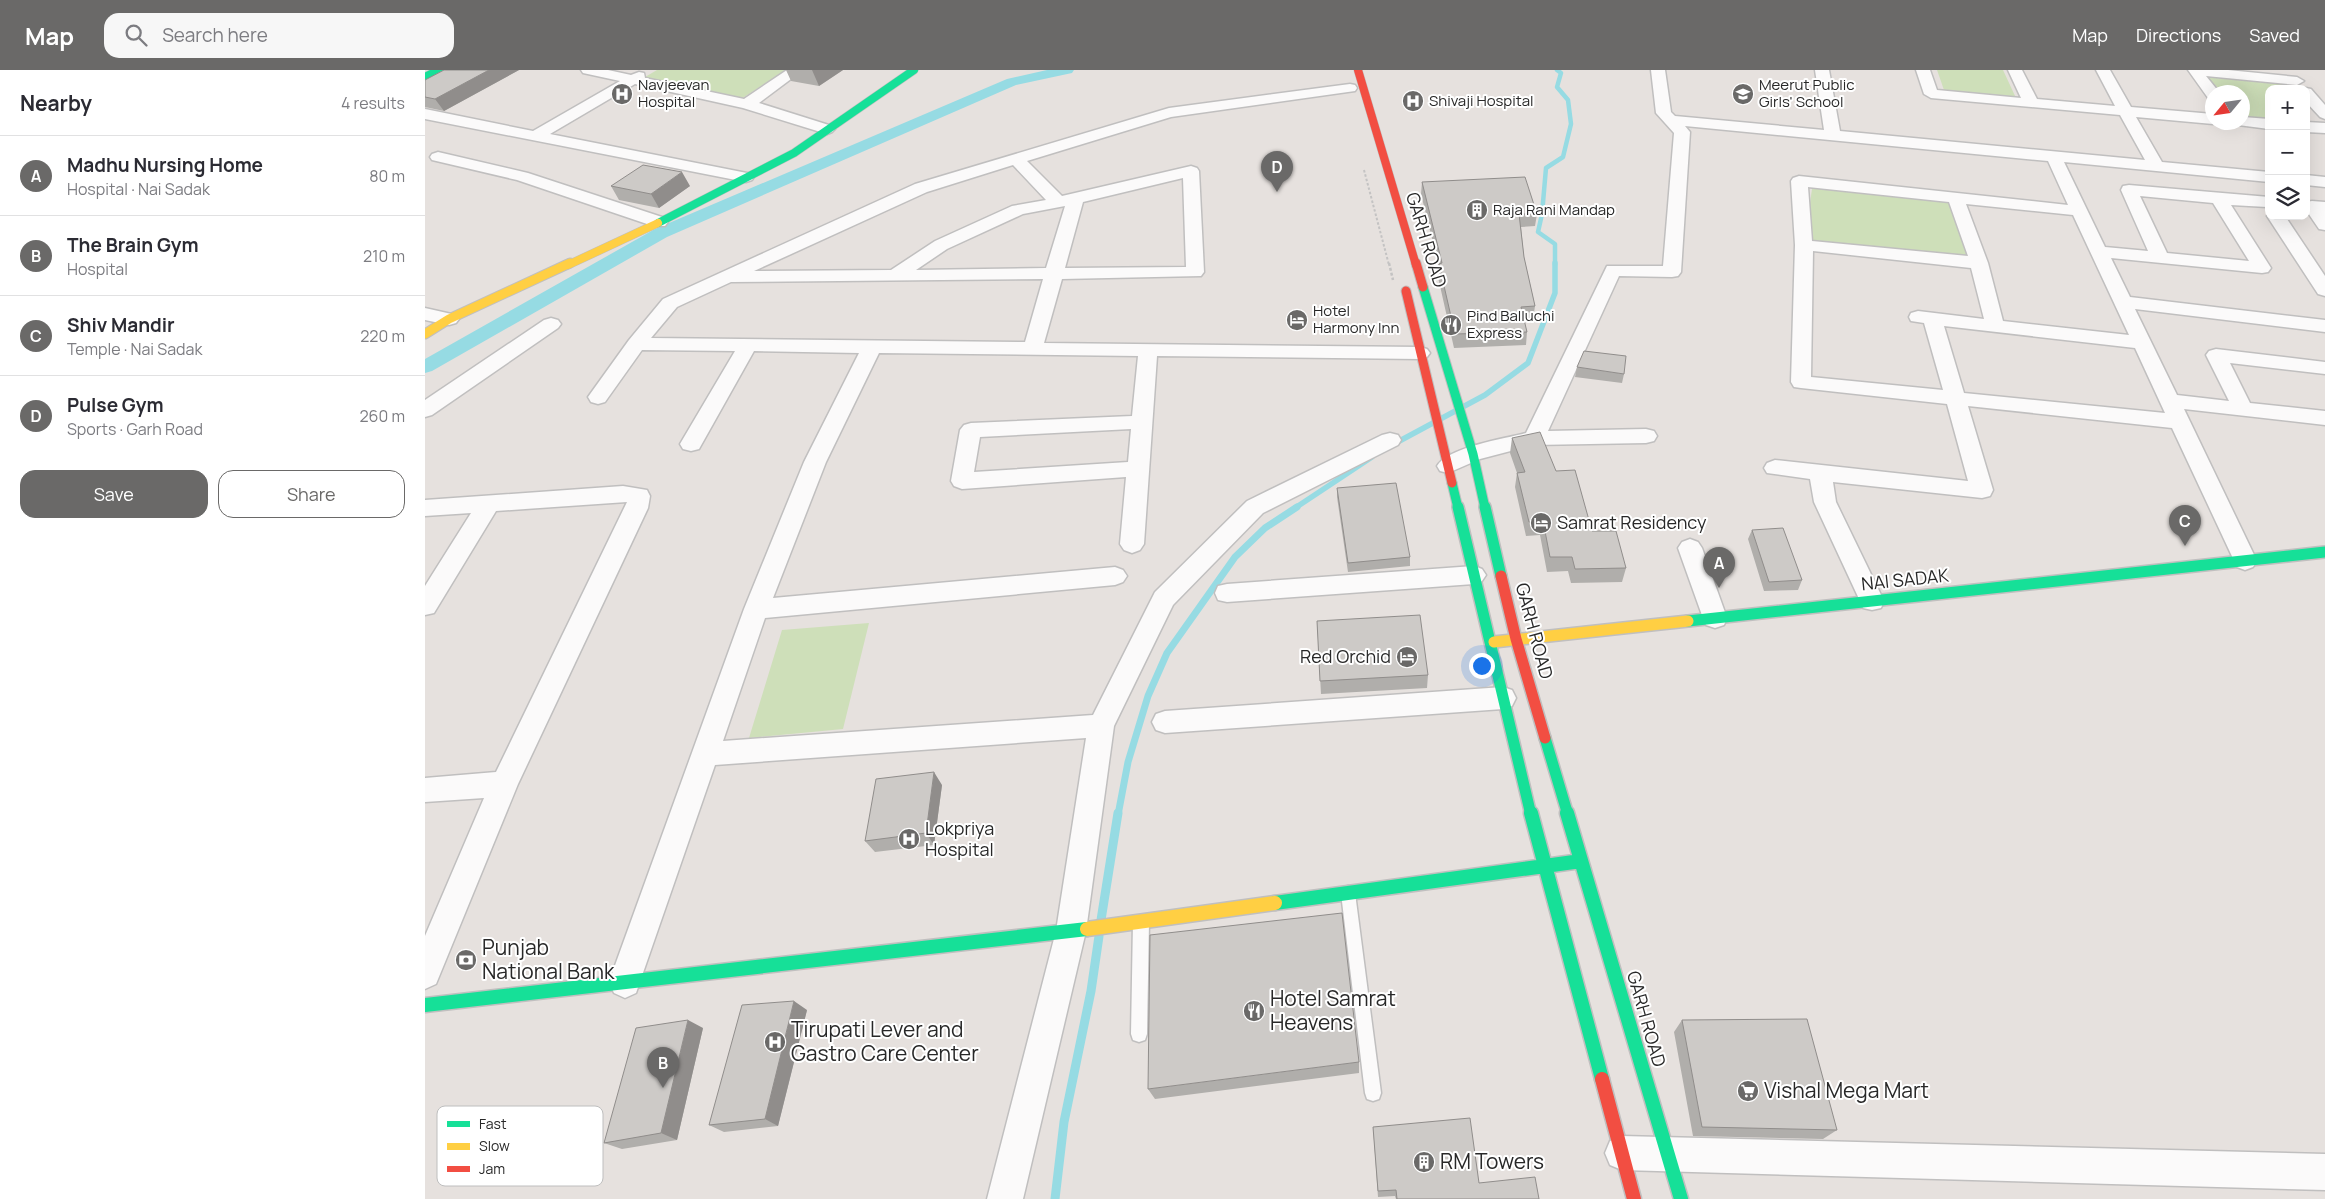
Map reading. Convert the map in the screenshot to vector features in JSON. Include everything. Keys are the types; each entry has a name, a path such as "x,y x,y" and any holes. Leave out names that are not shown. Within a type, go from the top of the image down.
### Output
{"main road":[{"path":"425,77 439,70"},
{"path":"425,85 454,70"},
{"path":"425,334 449,319 659,222 793,153 914,70"},
{"name":"GARH ROAD","path":"1358,70 1377,138 1420,352 1524,788 1634,1199"},
{"path":"1365,140 1377,138"},
{"name":"GARH ROAD","path":"1406,278 1442,352 1471,448 1516,639 1681,1199"},
{"path":"1420,352 1442,352"},
{"name":"NAI SADAK","path":"1489,642 2325,552"},
{"path":"425,1005 1071,931 1581,861"}],"street":[{"path":"588,70 747,104 827,129"},
{"path":"537,135 649,70"},
{"path":"747,104 796,70"},
{"path":"1534,438 1613,270 1672,272 1682,132 1663,113 1658,70"},
{"path":"1822,70 1833,134"},
{"path":"1923,70 1931,94 2205,118"},
{"path":"2015,70 2032,104"},
{"path":"2103,70 2155,164 2154,166"},
{"path":"2205,85 2194,71 2298,83 2325,114"},
{"path":"598,397 635,344 670,303 921,188 1169,113 1350,88"},
{"path":"425,114 746,177"},
{"path":"1671,120 2265,177"},
{"path":"2250,123 2265,124"},
{"path":"2310,127 2325,128"},
{"path":"2053,155 2181,422 2245,561"},
{"path":"429,159 523,176 659,222"},
{"path":"1016,159 1057,202"},
{"path":"725,277 895,276 1195,272 1191,171 1075,199 1019,210 941,244 895,276"},
{"path":"2249,175 2265,199"},
{"path":"2310,180 2325,182"},
{"path":"2079,211 1799,181 1803,246 1801,382 2181,422"},
{"path":"2160,258 2129,190 2219,199 2265,207"},
{"path":"1956,198 1979,263 1995,326"},
{"path":"1033,348 1075,199"},
{"path":"2099,252 2262,268 2219,199"},
{"path":"2325,207 2312,206 2325,225"},
{"path":"2280,220 2320,275 2325,290"},
{"path":"1803,246 1979,263"},
{"path":"2123,302 2325,326"},
{"path":"425,314 449,319"},
{"path":"1775,468 1982,490 1955,398 1923,318 2142,343"},
{"path":"425,410 551,324"},
{"path":"635,344 1420,352"},
{"path":"691,444 748,345"},
{"path":"625,982 756,609 815,462 872,347"},
{"path":"1132,544 1148,350"},
{"path":"2243,409 2216,354 2325,368"},
{"path":"2170,401 2325,418"},
{"path":"1138,469 963,482 971,430 1142,422"},
{"path":"1448,466 1471,448 1534,438 1646,436"},
{"path":"1005,1199 1071,931 1101,726 1164,599 1255,507 1390,440"},
{"path":"1820,473 1825,502 1872,601"},
{"path":"425,508 623,494 639,496 637,508 504,784 425,973"},
{"path":"425,606 489,502"},
{"path":"1690,548 1715,618"},
{"path":"1227,593 1474,575"},
{"path":"756,609 1115,576"},
{"path":"1165,722 1503,698"},
{"path":"706,754 1101,726"},
{"path":"425,790 504,784"},
{"path":"1622,1154 2325,1172"}],"lane":[{"path":"1347,893 1373,1093"},
{"path":"1139,1034 1141,922"}],"path":[{"path":"1363,164 1406,278"}],"green space":[{"path":"657,70 786,70 741,99 640,80"},
{"path":"1937,70 2003,70 2016,98 1944,90"},
{"path":"2207,77 2294,85 2265,85 2265,121 2250,120 2250,85 2215,85"},
{"path":"1813,182 1956,199 1979,263 1804,245"},
{"path":"869,623 843,729 749,738 782,630"}],"building":[{"path":"444,70 489,70 435,99 425,97 425,80"},
{"path":"643,165 682,172 651,194 611,186"},
{"path":"1525,177 1537,214 1519,214 1524,257 1535,306 1521,307 1527,332 1455,334 1439,264 1442,263 1422,182"},
{"path":"1584,351 1626,356 1624,374 1577,367"},
{"path":"1540,432 1556,471 1575,470 1592,531 1616,531 1626,568 1575,569 1572,557 1550,557 1543,521 1529,522 1517,473 1525,472 1512,438"},
{"path":"1396,483 1410,557 1348,563 1337,488"},
{"path":"1783,528 1802,580 1769,582 1752,530"},
{"path":"1420,615 1428,675 1320,681 1317,621"},
{"path":"934,772 926,833 865,841 876,779"},
{"name":"Hotel Samrat Heavens","path":"1342,913 1359,1062 1148,1089 1150,935"},
{"path":"794,1001 765,1119 709,1125 742,1005"},
{"name":"Vishal Mega Mart","path":"1807,1019 1837,1130 1702,1127 1682,1020"},
{"path":"688,1020 661,1133 604,1143 636,1028"},
{"name":"RM Towers","path":"1470,1118 1479,1183 1535,1177 1539,1199 1397,1199 1396,1190 1378,1191 1373,1127"}],"waterway":[{"path":"425,367 661,233 1012,82 1067,70"},
{"path":"1392,445 1485,395 1528,363 1555,293 1555,244 1538,232 1542,214 1546,168 1563,157 1571,124 1568,100 1557,87 1561,73 1557,70"},
{"path":"1295,508 1372,457"},
{"path":"1118,815 1128,762 1148,696 1167,653 1235,557 1265,528 1297,507"},
{"path":"1101,920 1118,813"},
{"path":"1055,1199 1064,1122 1091,991 1099,936"}],"traffic: fast":[{"path":"425,77 439,70"},
{"path":"658,223 794,153 914,70"},
{"path":"1423,287 1473,454 1501,576"},
{"path":"1452,483 1524,788 1602,1079"},
{"path":"1688,621 2325,552"},
{"path":"1545,738 1681,1199"},
{"path":"1275,903 1581,861"},
{"path":"425,1005 1087,929"}],"traffic: slow":[{"path":"425,334 449,319 658,223"},
{"path":"1494,642 1688,621"},
{"path":"1087,929 1275,903"}],"traffic: jam":[{"path":"1358,70 1423,287"},
{"path":"1406,291 1452,483"},
{"path":"1501,576 1516,639 1545,738"},
{"path":"1602,1079 1634,1199"}],"place":[{"name":"Navjeevan Hospital","path":"622,94"},
{"name":"Meerut Public Girls' School","path":"1743,94"},
{"name":"Shivaji Hospital","path":"1413,101"},
{"name":"Pulse Gym","path":"1277,192"},
{"name":"Raja Rani Mandap","path":"1477,210"},
{"name":"Hotel Harmony Inn","path":"1297,320"},
{"name":"Pind Balluchi Express","path":"1451,325"},
{"name":"Samrat Residency","path":"1541,523"},
{"name":"Shiv Mandir","path":"2185,546"},
{"name":"Madhu Nursing Home","path":"1719,588"},
{"name":"Red Orchid","path":"1407,657"},
{"name":"Lokpriya Hospital","path":"909,839"},
{"name":"Punjab National Bank","path":"466,960"},
{"name":"Hotel Samrat Heavens","path":"1254,1011"},
{"name":"Tirupati Lever and Gastro Care Center","path":"775,1042"},
{"name":"The Brain Gym","path":"663,1088"},
{"name":"Vishal Mega Mart","path":"1748,1091"},
{"name":"RM Towers","path":"1424,1162"}]}
